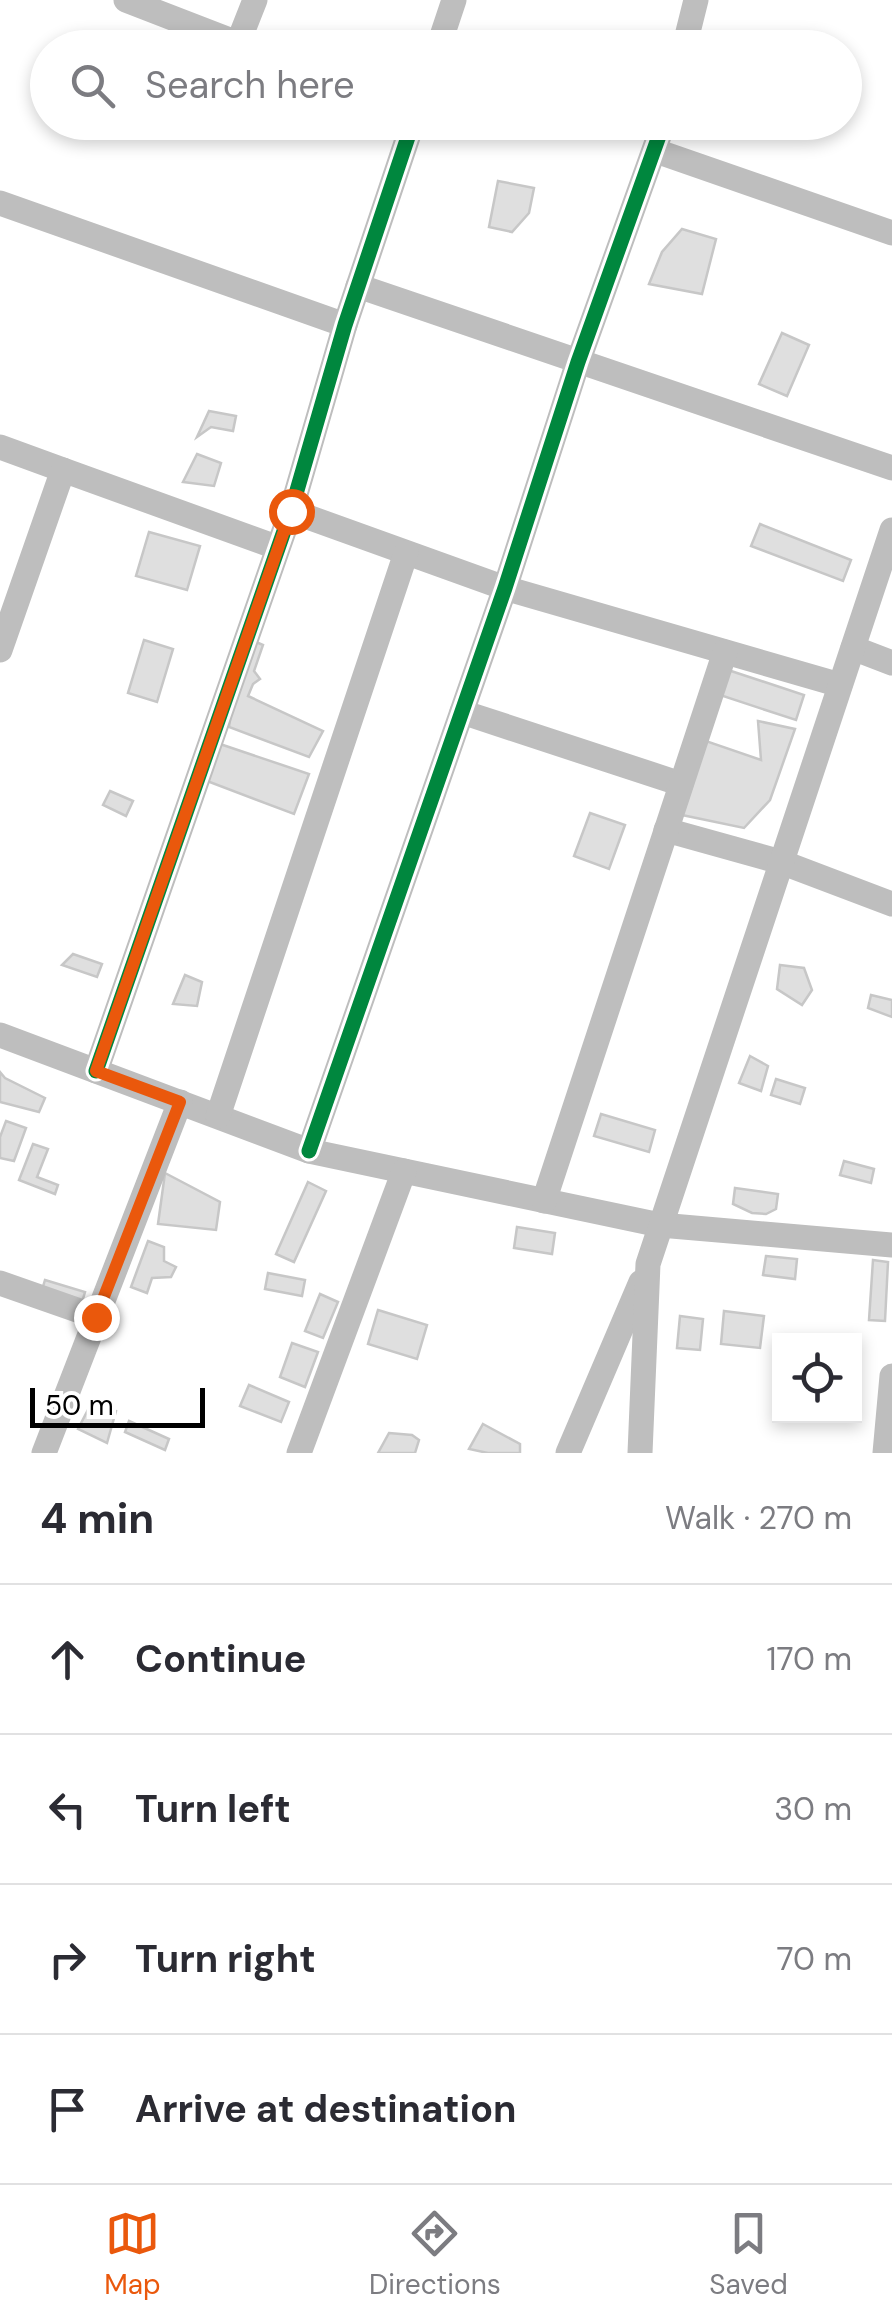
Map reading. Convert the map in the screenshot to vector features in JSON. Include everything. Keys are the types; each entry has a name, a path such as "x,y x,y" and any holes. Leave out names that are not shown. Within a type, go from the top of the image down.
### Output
{"street":[{"path":"126,0 205,30"},
{"path":"247,30 254,0"},
{"path":"444,30 454,0"},
{"path":"688,30 696,0"},
{"path":"96,1071 291,511 345,325 407,140"},
{"path":"309,1151 505,588 578,362 659,140"},
{"path":"656,150 892,233"},
{"path":"0,204 345,325"},
{"path":"358,286 892,468"},
{"path":"0,448 276,547"},
{"path":"0,650 64,470"},
{"path":"291,511 505,588 840,685"},
{"path":"568,1453 648,1264 892,530"},
{"path":"218,1116 406,554"},
{"path":"853,648 892,663"},
{"path":"544,1201 724,652"},
{"path":"462,712 680,784"},
{"path":"666,830 781,862 892,904"},
{"path":"0,1034 309,1151 660,1226 892,1245"},
{"path":"44,1453 180,1102"},
{"path":"299,1453 404,1171"},
{"path":"640,1453 648,1264"},
{"path":"0,1283 96,1317"},
{"path":"885,1453 892,1376"}],"building":[{"path":"498,181 534,188 529,213 512,232 489,227"},
{"path":"682,229 716,239 702,294 649,284 662,252"},
{"path":"782,333 809,345 787,396 759,384"},
{"path":"209,411 236,416 233,431 211,427 197,437"},
{"path":"197,454 221,463 214,486 183,482"},
{"path":"760,524 851,560 843,581 751,546"},
{"path":"149,532 200,546 187,590 136,576"},
{"path":"144,640 173,649 157,702 128,693"},
{"path":"256,642 263,645 254,671 260,679 248,696 323,731 309,757 229,727 233,699"},
{"path":"728,670 804,695 796,720 720,695"},
{"path":"758,721 795,729 770,800 744,828 682,815 706,741 761,760"},
{"path":"220,744 309,774 294,814 207,781"},
{"path":"110,791 133,801 126,816 103,805"},
{"path":"590,813 625,825 609,869 574,856"},
{"path":"73,954 102,964 97,977 62,965"},
{"path":"780,965 804,968 812,990 802,1005 777,989"},
{"path":"185,975 202,982 197,1006 173,1004"},
{"path":"871,995 892,1000 892,1017 868,1008"},
{"path":"750,1056 768,1066 761,1091 739,1083"},
{"path":"0,1072 45,1098 39,1112 0,1102"},
{"path":"776,1079 805,1088 800,1104 771,1095"},
{"path":"601,1114 655,1130 649,1152 594,1136"},
{"path":"6,1121 26,1128 14,1161 0,1158 0,1137"},
{"path":"33,1144 48,1149 37,1177 58,1185 55,1194 19,1180"},
{"path":"844,1161 874,1169 871,1183 840,1175"},
{"path":"165,1173 220,1202 216,1230 158,1224"},
{"path":"308,1182 326,1191 294,1262 276,1254"},
{"path":"735,1188 778,1194 776,1209 766,1214 752,1213 733,1204"},
{"path":"517,1227 555,1233 552,1254 514,1248"},
{"path":"148,1241 164,1247 164,1261 176,1267 171,1277 152,1278 147,1293 131,1287"},
{"path":"766,1256 797,1259 795,1279 763,1275"},
{"path":"873,1260 888,1262 885,1321 869,1320"},
{"path":"268,1273 305,1280 302,1296 265,1289"},
{"path":"45,1280 85,1292 82,1302 42,1290"},
{"path":"320,1294 338,1302 323,1338 305,1331"},
{"path":"378,1310 427,1325 417,1359 368,1344"},
{"path":"724,1311 764,1316 760,1348 721,1344"},
{"path":"680,1316 703,1319 700,1350 677,1348"},
{"path":"292,1343 318,1352 305,1387 280,1377"},
{"path":"249,1385 289,1402 281,1422 240,1406"},
{"path":"92,1402 116,1411 107,1443 78,1429"},
{"path":"129,1421 169,1439 165,1450 125,1432"},
{"path":"483,1424 520,1444 520,1453 469,1449"},
{"path":"389,1433 412,1435 419,1440 415,1453 378,1453"}],"cycle path":[{"path":"96,1071 291,511 345,325 407,140"},
{"path":"309,1151 658,140"}],"route":[{"path":"96,1317 180,1102 96,1071 291,511"}]}
